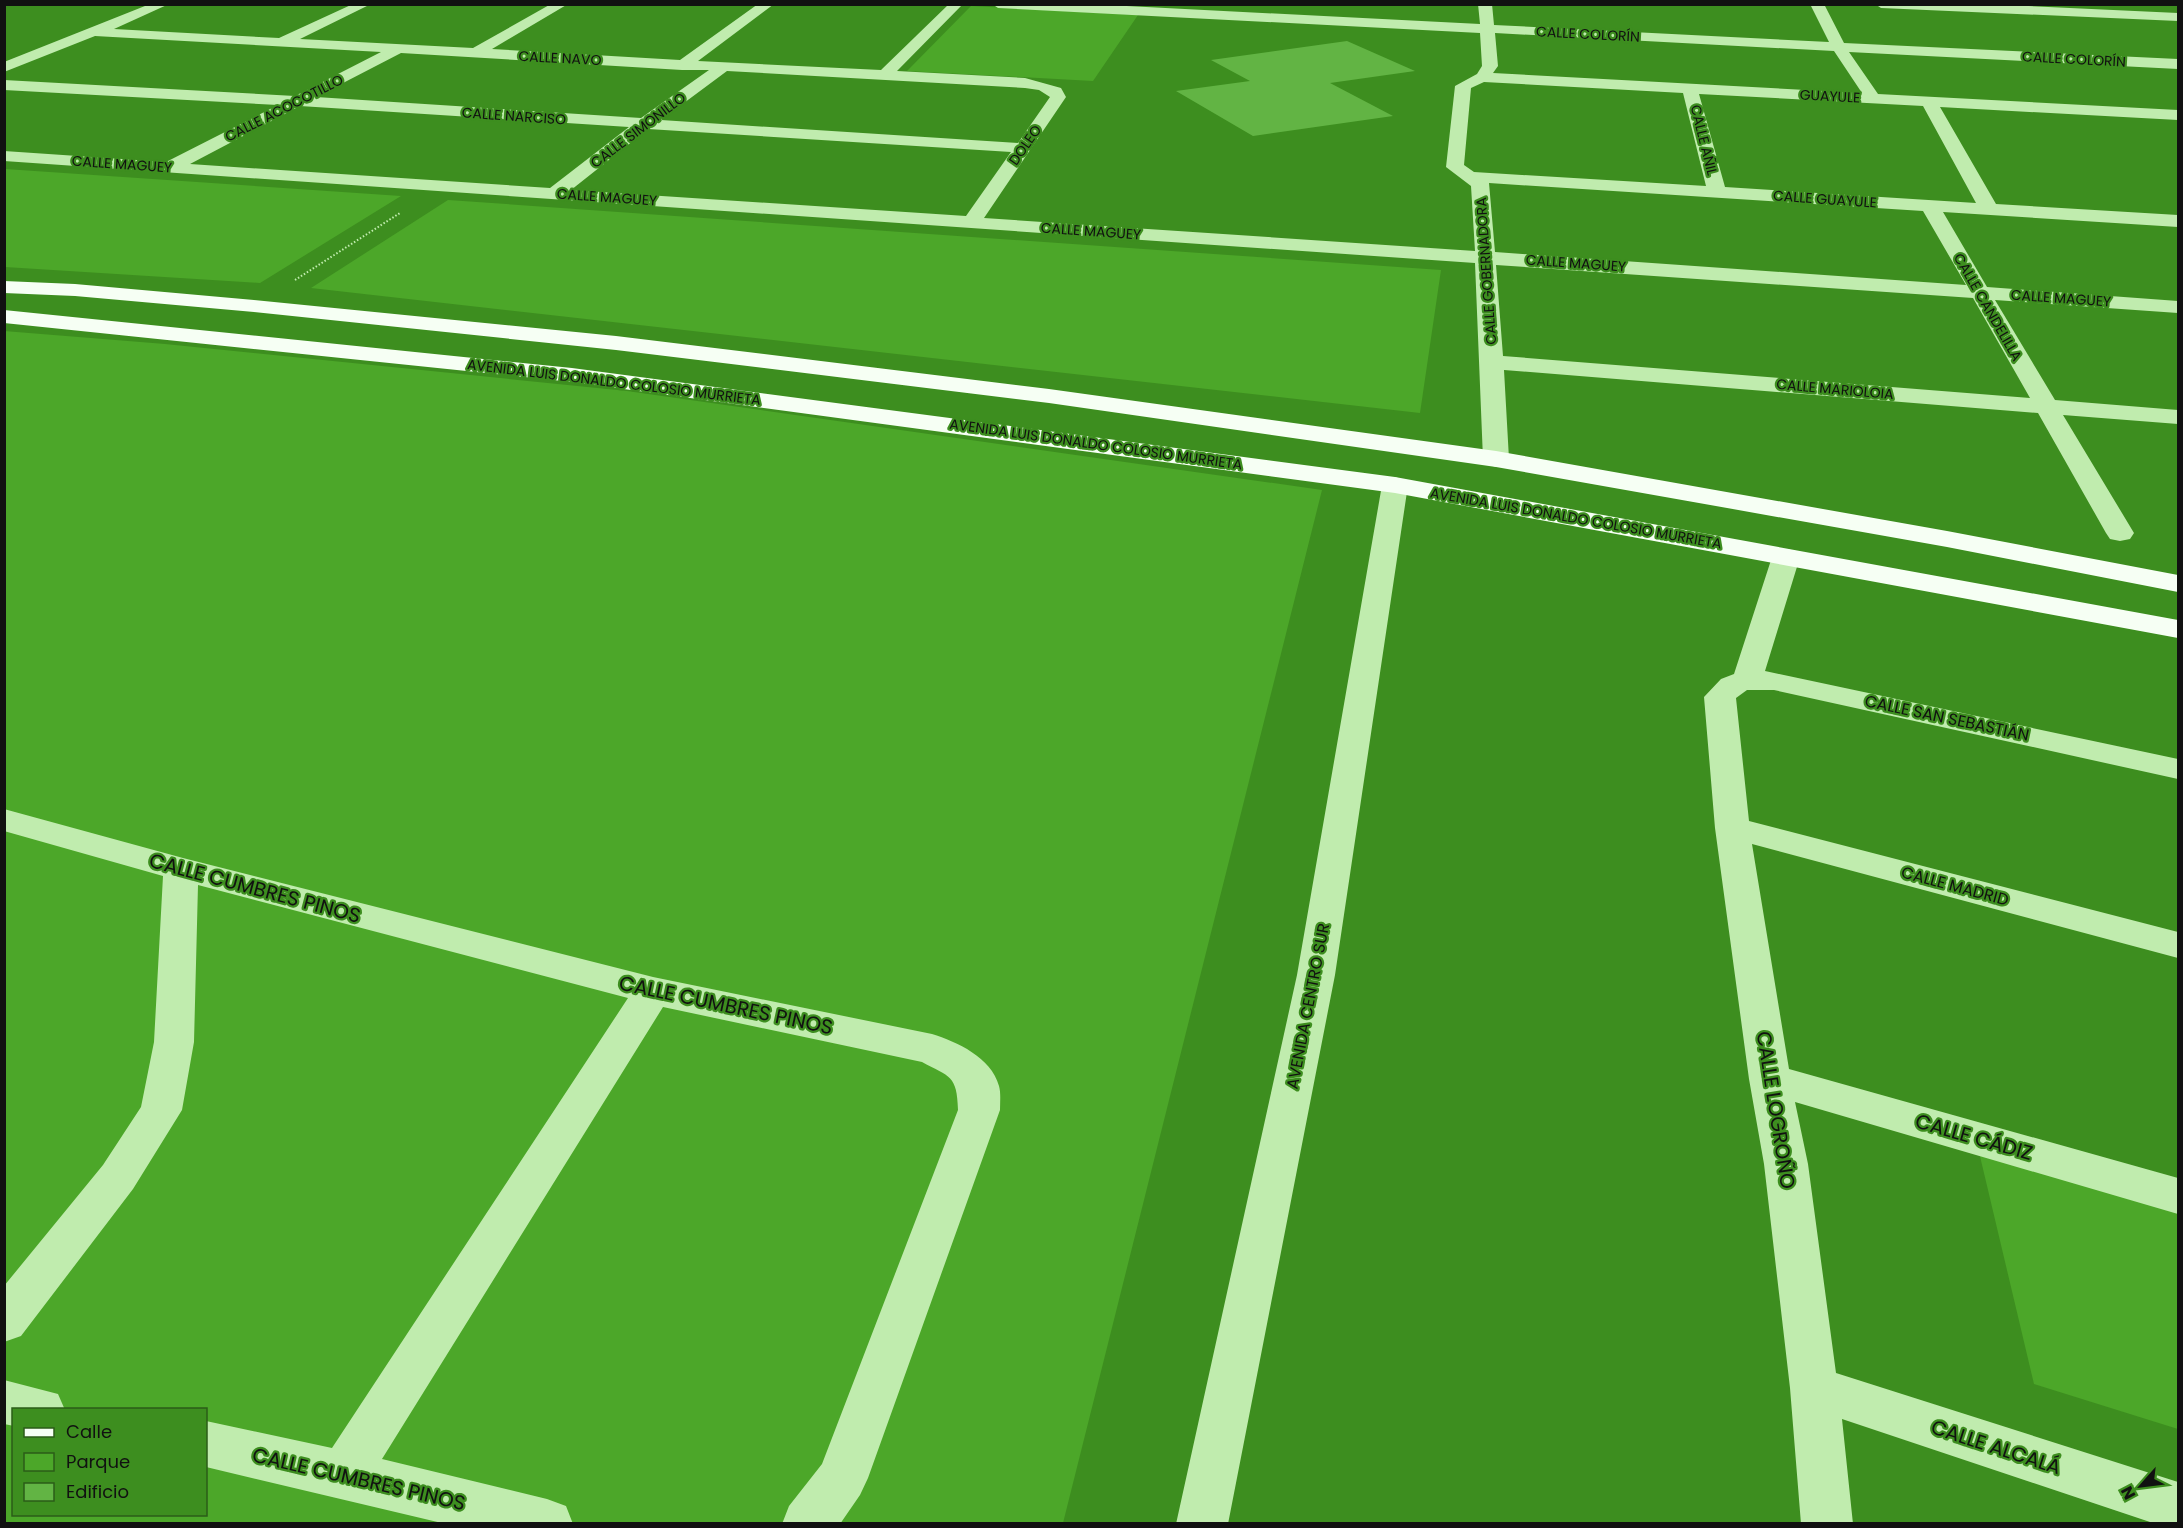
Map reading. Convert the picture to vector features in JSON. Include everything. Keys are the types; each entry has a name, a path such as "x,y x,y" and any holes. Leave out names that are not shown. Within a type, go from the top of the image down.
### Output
{"main road":[{"path":"4,287 75,290 254,306 616,343 1014,392 1496,459 1947,539 2178,584"},
{"name":"AVENIDA LUIS DONALDO COLOSIO MURRIETA","path":"9,317 572,375 1395,485 2178,629"}],"street":[{"path":"4,68 162,4"},
{"path":"282,42 365,4"},
{"path":"475,52 562,4"},
{"name":"CALLE SIMONILLO","path":"682,65 768,4"},
{"path":"883,77 957,4"},
{"name":"CALLE COLORÍN","path":"998,4 1137,8 1487,29 2178,64"},
{"path":"1482,76 1490,66 1485,4"},
{"path":"1817,4 1838,46 1874,99"},
{"path":"1881,4 2178,17"},
{"path":"2136,4 2171,34"},
{"name":"CALLE NAVO","path":"94,32 1025,83"},
{"name":"CALLE ACOCOTILLO","path":"170,167 398,50"},
{"name":"CALLE SIMONILLO","path":"555,193 644,124 722,68"},
{"name":"GUAYULE","path":"1482,76 2177,116"},
{"name":"CALLE GOBERNADORA","path":"1482,76 1463,86 1455,166 1480,184 1496,459"},
{"name":"DOLEO","path":"970,224 1058,97 1055,91 1025,83"},
{"name":"CALLE NARCISO","path":"4,85 297,101 1023,148"},
{"name":"CALLE AÑIL","path":"1690,88 1717,192"},
{"path":"1929,102 1989,209"},
{"name":"CALLE MAGUEY","path":"4,156 443,185 970,224 1483,256 2178,306"},
{"name":"CALLE GUAYULE","path":"1472,177 2178,221"},
{"name":"CALLE CANDELILLA","path":"1930,206 2120,533"},
{"name":"CALLE MARIOLOIA","path":"1492,362 2178,417"},
{"name":"AVENIDA CENTRO SUR","path":"1202,1524 1316,975 1395,485"},
{"path":"1734,688 1786,557"},
{"name":"CALLE SAN SEBASTIÁN","path":"1734,688 1774,681 2178,769"},
{"name":"CALLE LOGROÑO","path":"1734,688 1732,828 1770,1079 1786,1164 1814,1388 1827,1524"},
{"name":"CALLE CUMBRES PINOS","path":"4,820 181,869 652,991 932,1049 965,1067 978,1085 979,1110 842,1478 808,1524"},
{"name":"CALLE MADRID","path":"1732,828 2178,945"},
{"path":"4,1322 118,1177 161,1110 174,1042 181,869"},
{"path":"344,1474 652,991"},
{"name":"CALLE CÁDIZ","path":"1770,1079 2178,1196"},
{"name":"CALLE ALCALÁ","path":"1814,1388 2178,1506"},
{"path":"4,1402 31,1408"},
{"name":"CALLE CUMBRES PINOS","path":"207,1444 344,1474 547,1524"}],"path":[{"path":"254,306 443,185"}],"green space":[{"path":"971,6 1138,15 1093,81 907,71"},
{"path":"4,169 401,196 260,283 5,267"},
{"path":"448,200 1441,270 1420,413 311,288"},
{"path":"4,331 165,344 627,391 1322,490 1063,1523 5,1523"},
{"path":"1979,1152 2178,1210 2178,1429 2034,1384"}],"building":[{"path":"1347,41 1415,71 1330,83 1393,116 1253,136 1176,91 1250,81 1211,60"}]}
